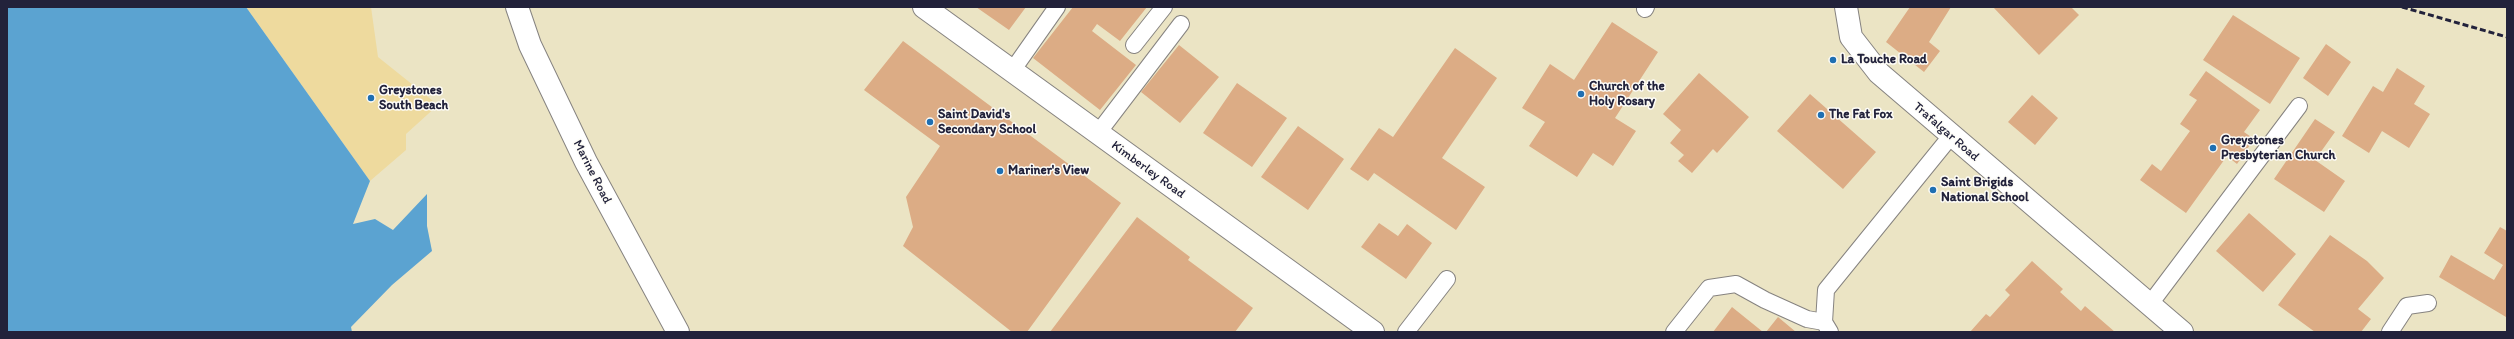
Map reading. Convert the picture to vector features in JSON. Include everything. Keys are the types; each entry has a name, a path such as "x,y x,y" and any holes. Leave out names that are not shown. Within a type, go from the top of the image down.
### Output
{"street":[{"name":"Marine Road","path":"517,7 530,45 586,162 678,332"},
{"name":"Kimberley Road","path":"924,7 1373,332"},
{"name":"Trafalgar Road","path":"1846,7 1851,37 1879,74 2182,332"}],"lane":[{"path":"1012,70 1057,7"},
{"path":"1134,45 1164,7"},
{"path":"1098,133 1181,24"},
{"path":"2150,304 2299,106"},
{"path":"1674,332 1709,288 1736,284 1765,300 1827,327 1826,290 1951,136"},
{"path":"1406,332 1447,279"},
{"path":"2390,332 2407,306 2428,303"}],"sand":[{"name":"Greystones South Beach","path":"246,7 371,7 378,57 438,105 406,134 406,150 370,181"}],"water":[{"path":"7,7 246,7 370,181 353,224 375,219 393,230 427,194 427,226 432,251 392,285 351,327 352,332 7,332"}],"building":[{"path":"976,7 1026,7 1009,30"},
{"path":"1073,7 1147,7 1120,41 1097,24 1092,31 1136,65 1100,110 1033,58"},
{"path":"1910,7 1951,7 1929,42 1940,51 1924,72 1886,42"},
{"path":"1993,7 2071,7 2079,15 2039,55"},
{"path":"2233,15 2300,58 2270,104 2203,60"},
{"name":"Church of the Holy Rosary","path":"1612,22 1658,52 1615,118 1636,131 1613,166 1593,153 1577,177 1529,146 1545,122 1522,108 1550,64 1574,80"},
{"name":"Mariner's View","path":"903,41 1121,203 1027,332 1012,332 903,246 913,227 906,197 940,146 864,90"},
{"path":"2326,44 2351,62 2328,96 2303,78"},
{"path":"1179,45 1219,77 1180,123 1141,92"},
{"path":"1455,48 1497,78 1442,158 1485,187 1456,230 1374,173 1368,181 1350,169 1379,128 1393,137"},
{"path":"2397,68 2425,86 2414,104 2430,114 2409,148 2382,131 2369,153 2342,136 2373,86 2383,92"},
{"name":"Greystones Presbyterian Church","path":"2206,71 2260,110 2244,132 2254,139 2237,164 2227,156 2186,213 2140,180 2152,164 2161,171 2190,131 2180,124 2197,100 2189,95"},
{"path":"1699,73 1749,117 1717,153 1713,149 1692,173 1678,161 1684,155 1670,143 1681,130 1663,114"},
{"path":"1237,83 1287,118 1252,167 1203,133"},
{"path":"1810,94 1876,152 1843,189 1777,131"},
{"path":"2032,95 2058,118 2035,145 2008,122"},
{"path":"2315,119 2335,132 2315,160 2345,181 2324,212 2274,179"},
{"path":"1298,126 1344,159 1308,210 1261,177"},
{"path":"2249,213 2296,254 2263,292 2216,251"},
{"path":"1137,217 1190,257 1188,260 1253,308 1235,332 1050,332"},
{"path":"1379,223 1398,236 1407,224 1432,243 1406,279 1361,247"},
{"path":"2500,227 2507,231 2506,317 2439,277 2451,255 2494,280 2503,265 2484,253"},
{"path":"2330,235 2367,261 2384,278 2358,309 2371,319 2361,332 2315,332 2278,305"},
{"path":"2032,261 2063,289 2060,292 2081,311 2085,306 2115,332 1970,332 1986,314 1990,317 2010,295 2005,290"},
{"path":"1732,307 1763,332 1713,332"},
{"path":"1778,317 1796,332 1766,332"}],"railway":[{"path":"2402,7 2507,37"}],"place":[{"name":"La Touche Road","path":"1833,60"},
{"name":"Church of the Holy Rosary","path":"1581,94"},
{"name":"Greystones South Beach","path":"371,98"},
{"name":"The Fat Fox","path":"1821,115"},
{"name":"Saint David's Secondary School","path":"930,122"},
{"name":"Greystones Presbyterian Church","path":"2213,148"},
{"name":"Mariner's View","path":"1000,171"},
{"name":"Saint Brigids National School","path":"1933,190"}]}
